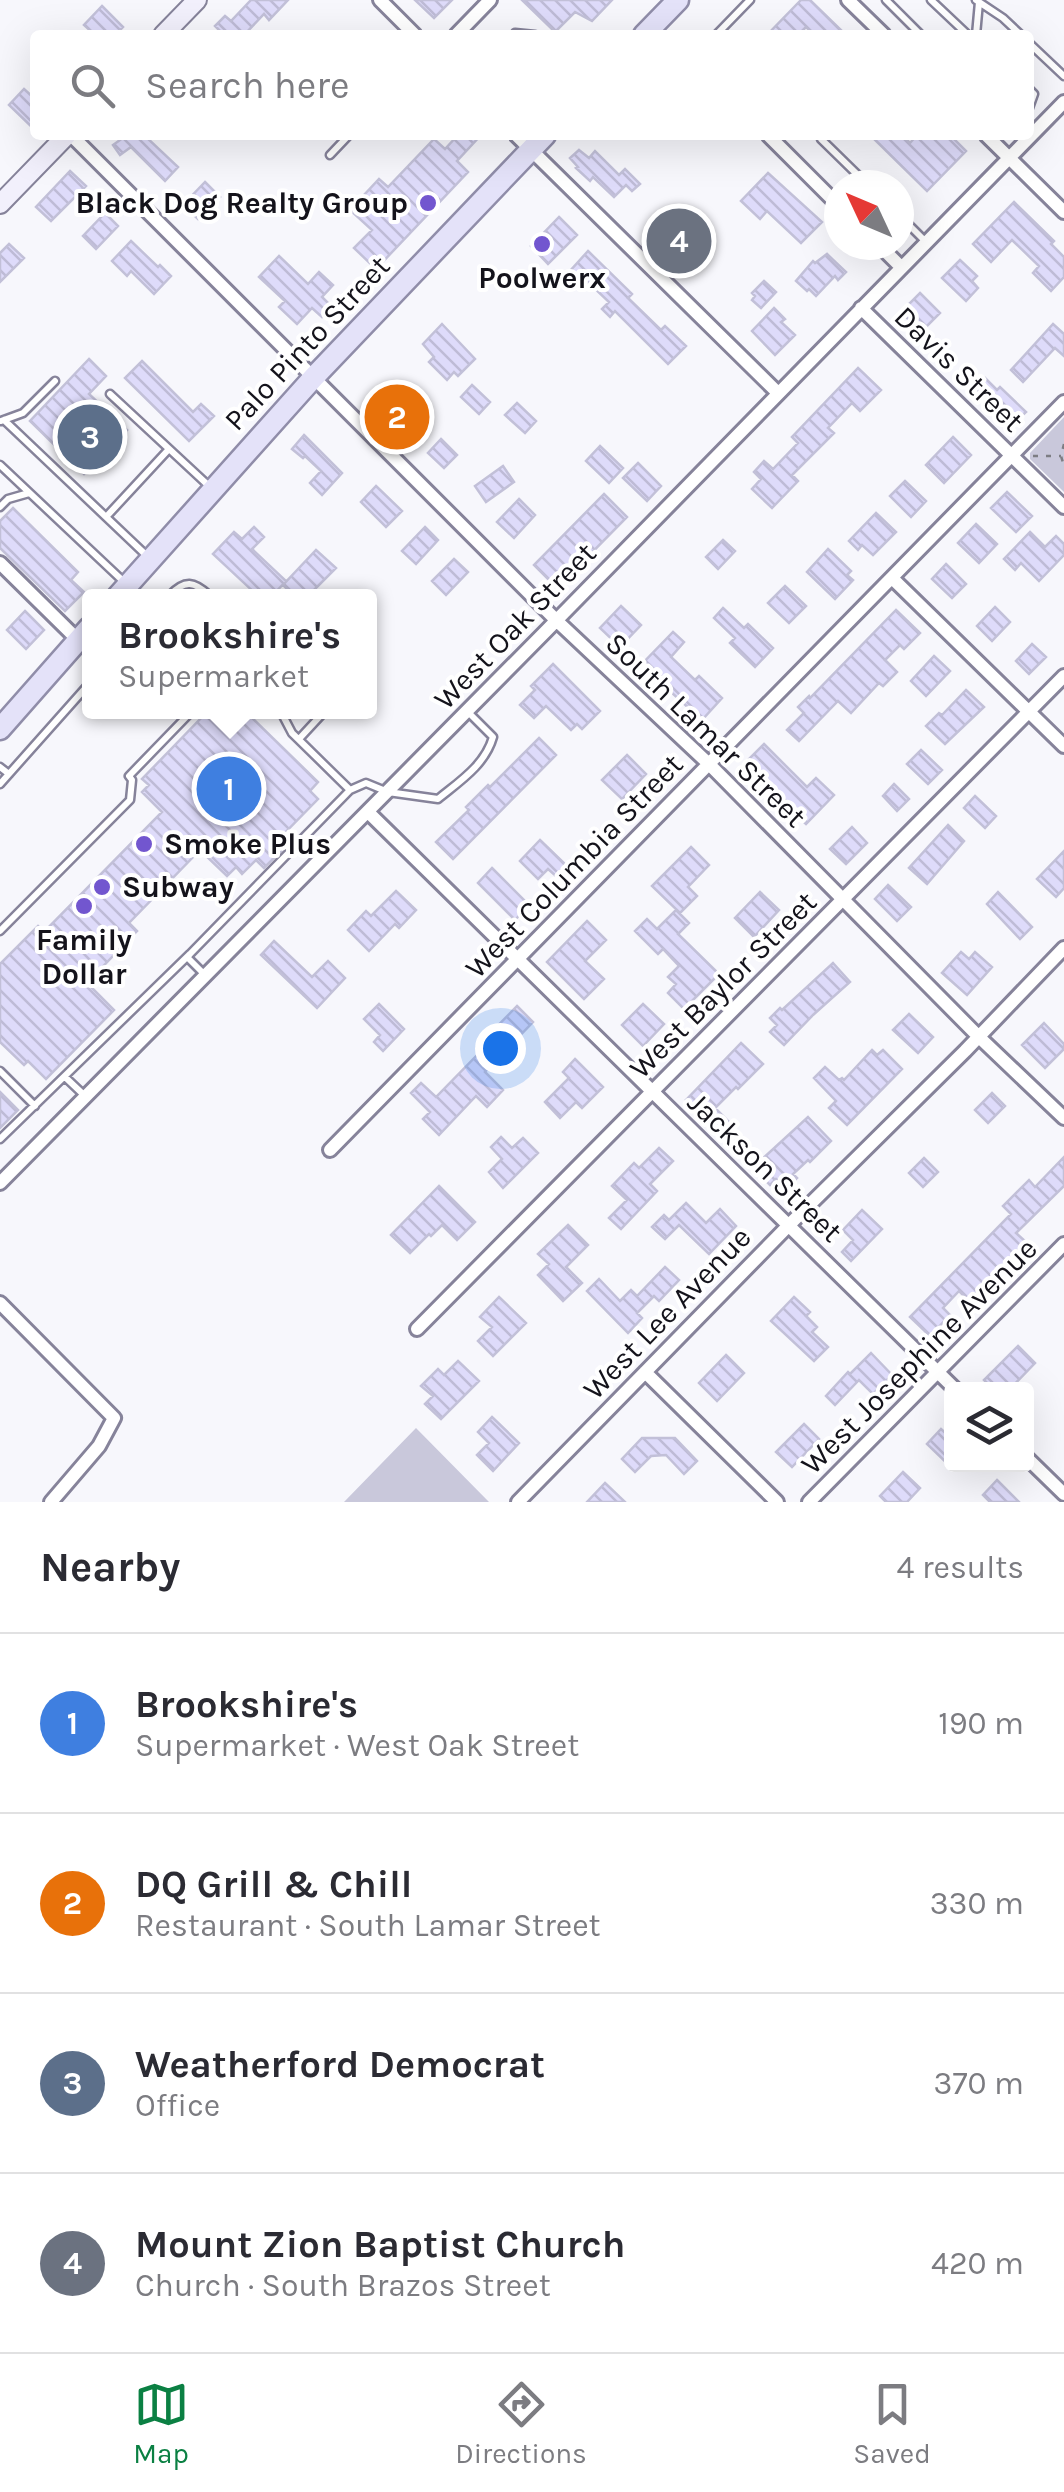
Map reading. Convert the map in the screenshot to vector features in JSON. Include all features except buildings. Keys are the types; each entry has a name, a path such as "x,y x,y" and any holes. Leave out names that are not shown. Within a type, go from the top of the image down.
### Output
{"main road":[{"path":"656,30 678,0"},
{"name":"Palo Pinto Street","path":"125,589 531,140"},
{"path":"0,729 82,636"}],"street":[{"path":"169,30 197,0"},
{"path":"380,0 410,30"},
{"path":"461,30 490,0"},
{"path":"848,0 864,5 881,30"},
{"name":"West Oak Street","path":"1034,124 1064,102"},
{"path":"0,204 64,140"},
{"name":"South Lamar Street","path":"74,140 1064,1118"},
{"path":"531,140 778,393"},
{"path":"773,140 824,191"},
{"path":"991,140 1064,212"},
{"name":"West Oak Street","path":"0,1184 1009,158 1022,140"},
{"name":"Davis Street","path":"894,260 901,267"},
{"name":"Davis Street","path":"862,308 1064,507"},
{"name":"West Columbia Street","path":"330,1150 1064,402"},
{"path":"0,563 82,632"},
{"path":"892,578 1064,746"},
{"name":"West Baylor Street","path":"418,1330 1064,676"},
{"name":"Jackson Street","path":"368,812 948,1382"},
{"name":"West Lee Avenue","path":"518,1502 1064,948"},
{"name":"West Josephine Avenue","path":"809,1502 1064,1244"},
{"path":"0,1303 114,1418 100,1446 51,1502"},
{"path":"644,1372 777,1502"},
{"path":"1034,1466 1064,1494"}],"lane":[{"path":"721,30 750,0"},
{"path":"886,0 916,30"},
{"path":"931,0 966,30"},
{"path":"973,30 978,1 1016,30"},
{"path":"1034,48 1064,76"},
{"path":"330,155 344,140"},
{"path":"822,140 853,170"},
{"path":"914,230 926,242"},
{"path":"55,381 22,412 2,420 151,560"},
{"path":"110,394 213,490"},
{"path":"106,517 170,449"},
{"path":"1,467 121,589"},
{"path":"0,508 8,499 30,493"},
{"path":"177,589 188,584 201,589"},
{"path":"0,784 82,692"},
{"path":"0,1139 350,790 366,783 388,792 438,799 476,768 493,737 466,711"},
{"path":"0,931 130,800 129,776 184,719"},
{"path":"284,719 292,734 350,790"},
{"path":"298,739 317,719"},
{"path":"0,767 9,774"},
{"path":"186,957 206,976"},
{"path":"0,1072 35,1106"},
{"path":"65,1076 86,1097"}],"path":[{"path":"1064,444 1064,466"},
{"path":"1029,456 1061,456"}],"shaded area":[{"path":"1064,417 1064,492 1030,459 1030,453"},
{"path":"416,1428 489,1502 344,1502"}],"place":[{"name":"Black Dog Realty Group","path":"428,203"},
{"name":"Mount Zion Baptist Church","path":"679,241"},
{"name":"Poolwerx","path":"542,244"},
{"name":"DQ Grill & Chill","path":"397,417"},
{"name":"Weatherford Democrat","path":"90,437"},
{"name":"Brookshire's","path":"229,789"},
{"name":"Smoke Plus","path":"144,844"},
{"name":"Subway","path":"102,887"},
{"name":"Family Dollar","path":"84,906"}]}
